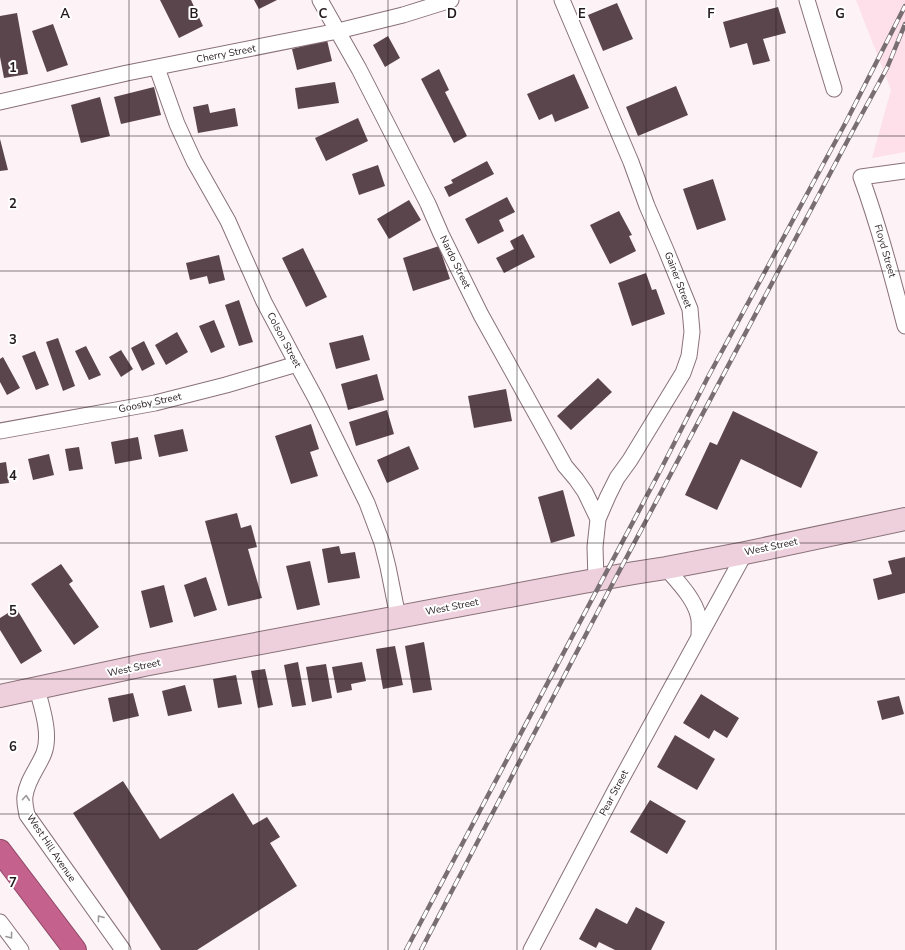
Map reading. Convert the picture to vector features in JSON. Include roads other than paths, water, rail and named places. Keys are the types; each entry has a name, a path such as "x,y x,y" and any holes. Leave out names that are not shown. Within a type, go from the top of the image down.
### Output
{"highway":[{"path":"0,851 75,950"}],"street":[{"name":"Nardo Street","path":"320,0 359,69 425,197 481,315 565,466 585,492 598,519"},
{"name":"Cherry Street","path":"0,102 127,73 338,31 403,15 451,0"},
{"name":"Gainer Street","path":"562,0 631,162 647,206 690,309 692,332 689,356 683,373 630,460 617,478 598,519 595,547 596,580"},
{"path":"807,0 834,89"},
{"name":"Colson Street","path":"157,68 177,124 194,161 228,221 264,302 316,399 367,502 388,567 398,617"},
{"name":"Floyd Street","path":"905,172 861,177 887,256 905,326"},
{"name":"Goosby Street","path":"0,431 155,403 226,385 297,364"},
{"name":"West Street","path":"0,696 144,665 745,553 905,519"},
{"name":"Pear Street","path":"531,950 617,787 745,553"},
{"path":"666,568 693,602 698,615 699,637"},
{"name":"West Hill Avenue","path":"36,689 44,714 46,738 44,752 32,775 25,797 27,815 123,950"},
{"path":"0,922 21,950"}],"railway":[{"path":"406,950 660,471 708,377 846,122 905,6"},
{"path":"421,950 605,598 887,68 905,24"}]}
